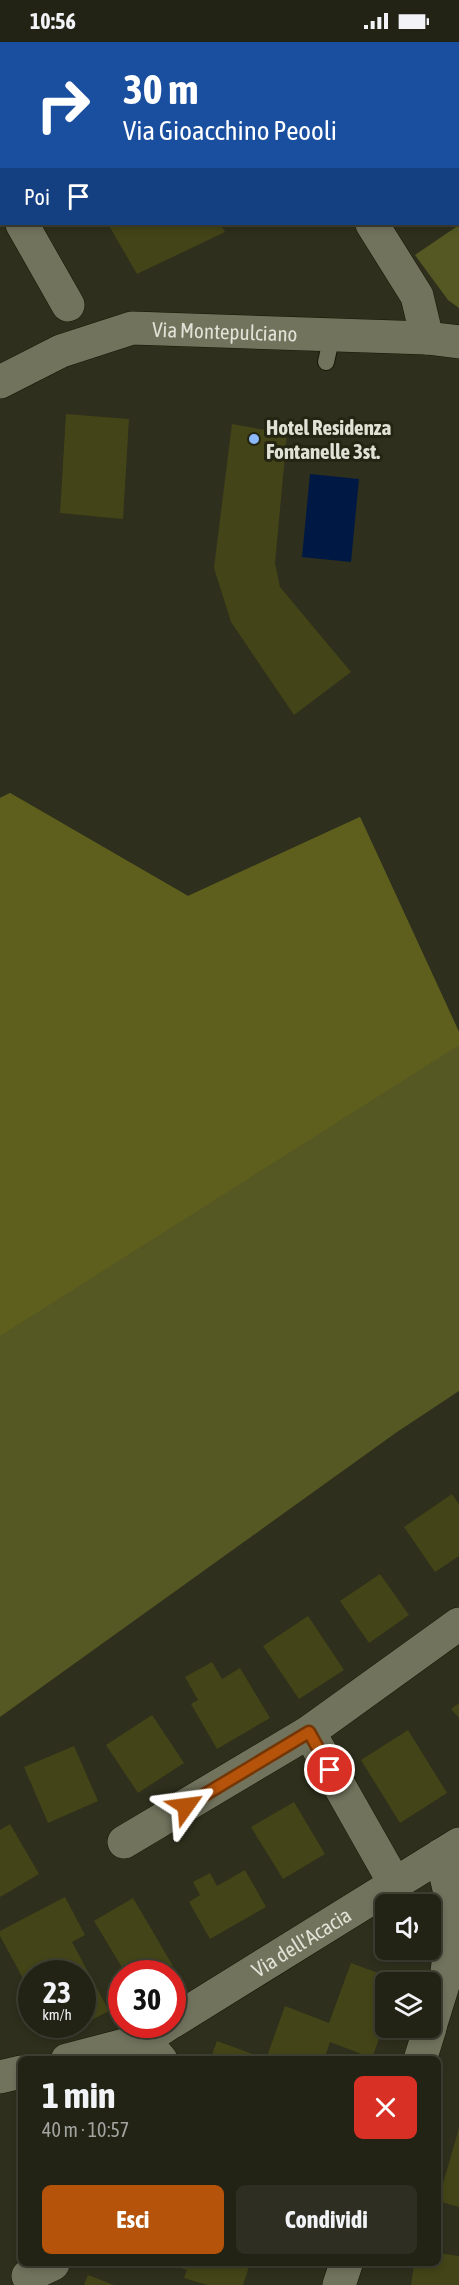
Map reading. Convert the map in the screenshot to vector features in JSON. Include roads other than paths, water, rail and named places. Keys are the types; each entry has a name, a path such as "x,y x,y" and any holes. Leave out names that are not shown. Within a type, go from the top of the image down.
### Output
{"street":[{"path":"23,225 68,305"},
{"path":"373,225 417,296 427,338"},
{"name":"Via Montepulciano","path":"0,382 61,351 132,328 329,348 427,338 459,342"},
{"path":"124,1842 309,1732 459,1624"},
{"path":"309,1732 395,1884"},
{"path":"441,1992 447,1972 454,1910 450,1849"},
{"name":"Via dell'Acacia","path":"186,2013 450,1849"},
{"path":"421,2056 427,2038"},
{"path":"86,2056 157,2041"},
{"path":"0,2077 18,2073"},
{"path":"339,2285 345,2266"}],"water":[{"path":"310,474 359,479 351,562 302,557"}],"place":[{"name":"Hotel Residenza Fontanelle 3st.","path":"254,439"}]}
